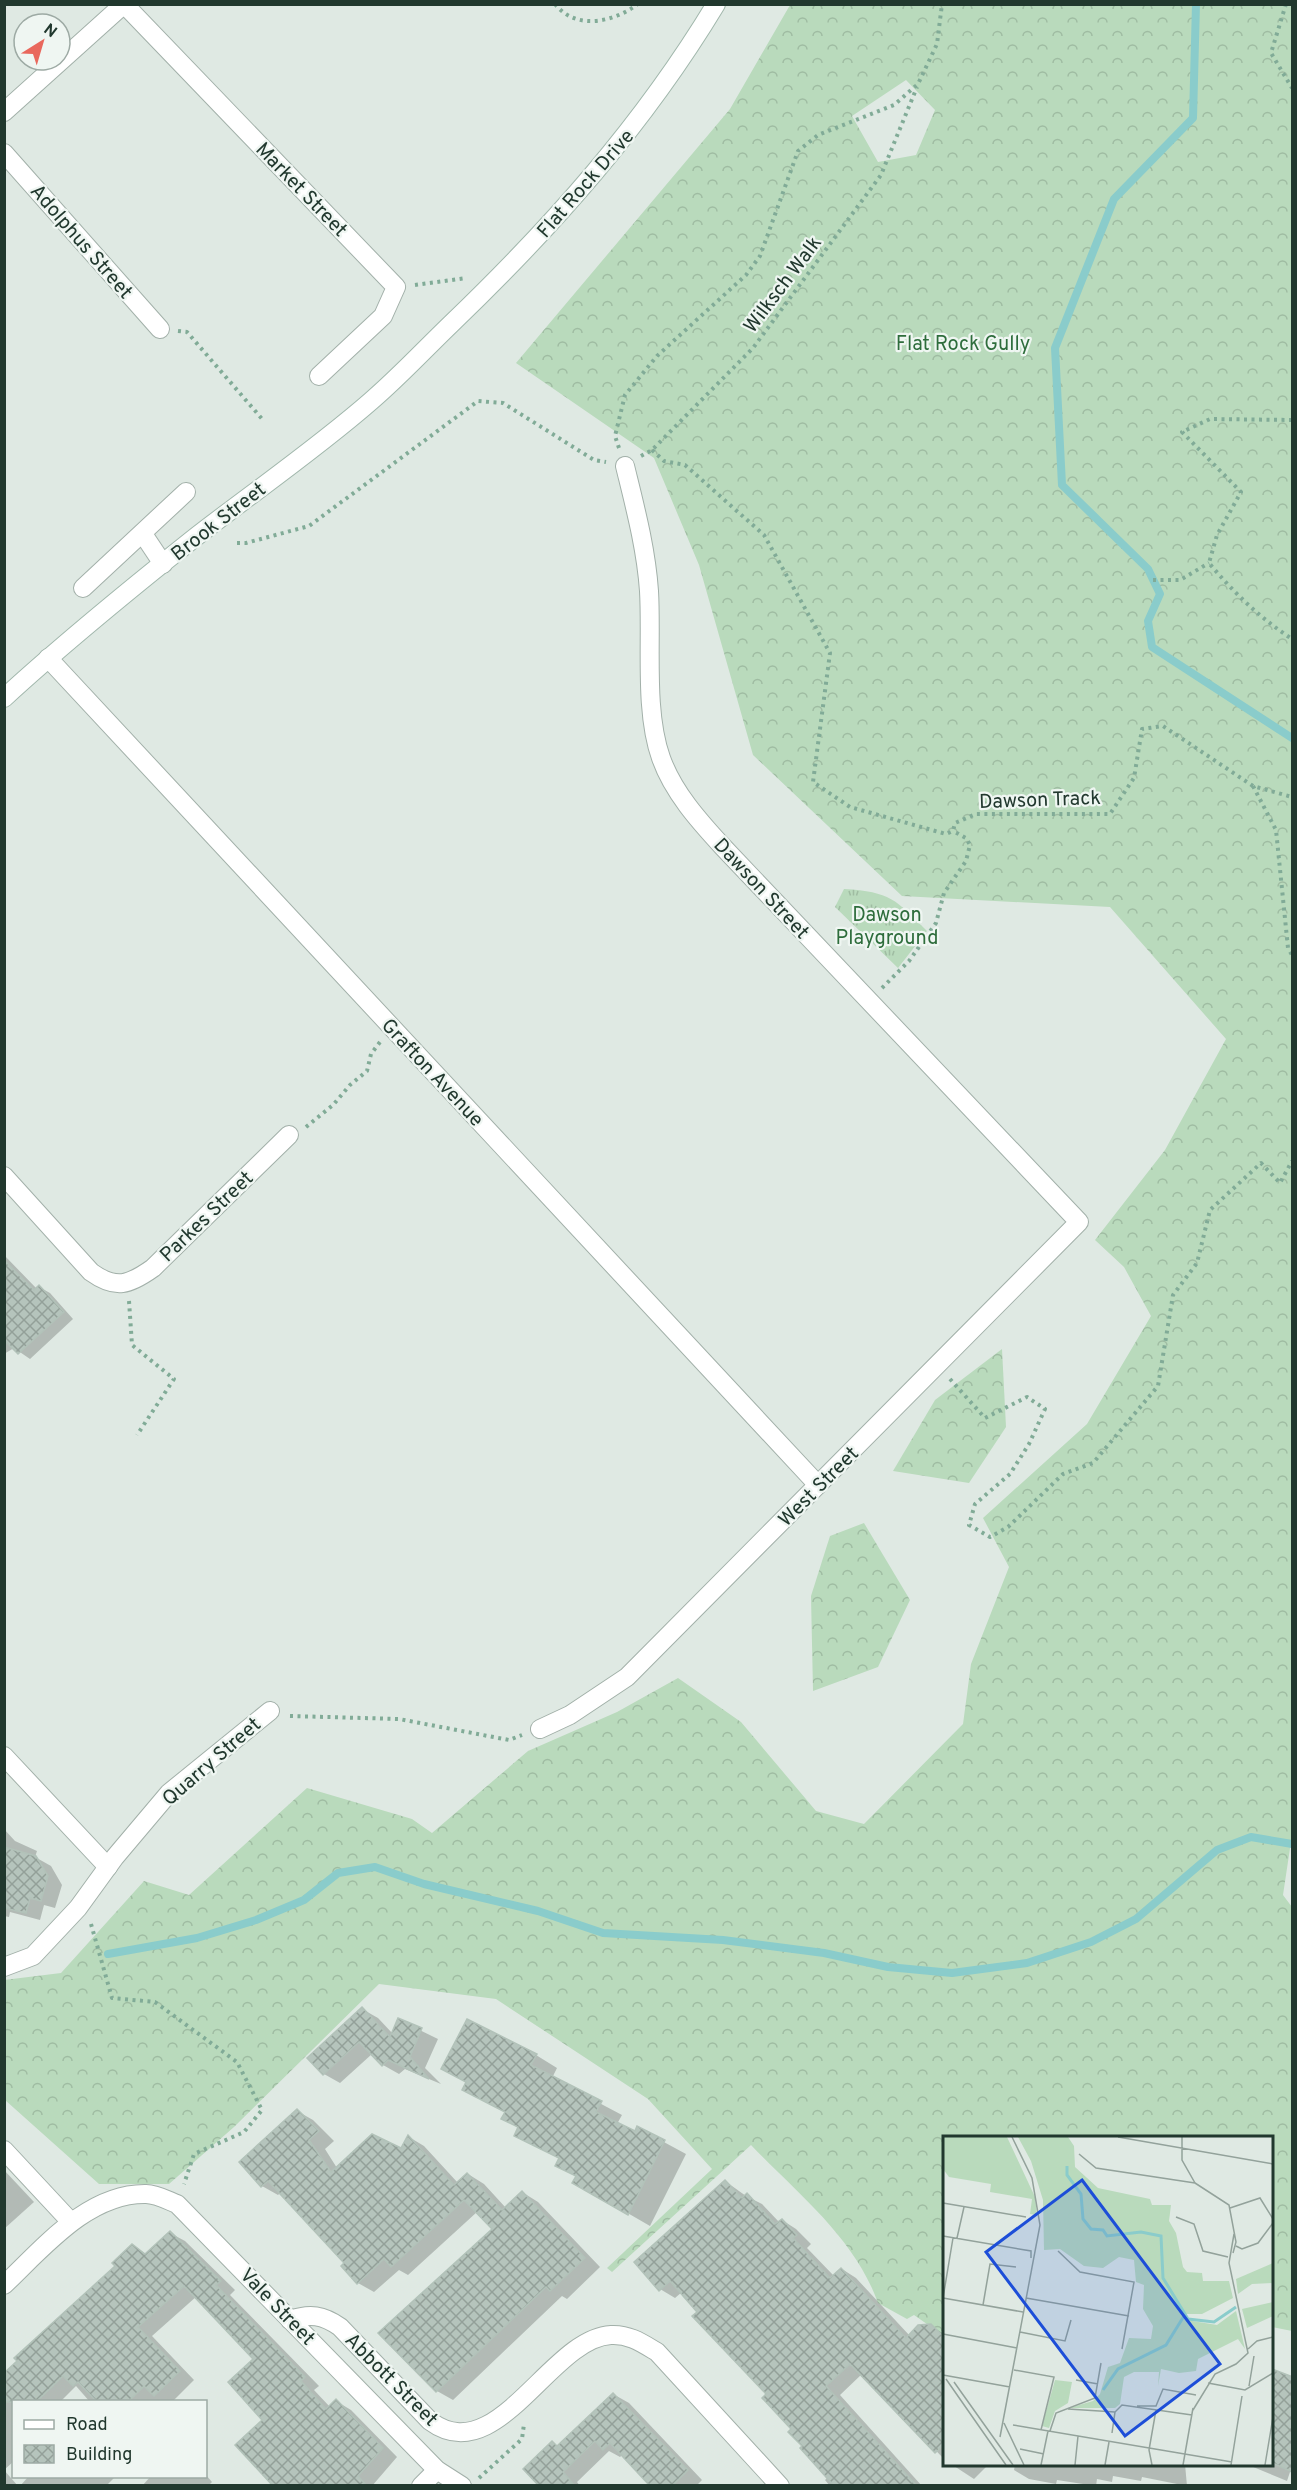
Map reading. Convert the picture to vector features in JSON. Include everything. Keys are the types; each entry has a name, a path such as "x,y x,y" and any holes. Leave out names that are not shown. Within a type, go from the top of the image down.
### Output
{"street":[{"path":"4,112 124,4"},
{"name":"Market Street","path":"124,4 396,287"},
{"name":"Flat Rock Drive","path":"431,343 516,261 579,193 674,73 716,4"},
{"name":"Adolphus Street","path":"4,153 160,329"},
{"path":"319,376 382,315 396,287"},
{"name":"Brook Street","path":"4,698 48,658 163,564 372,401 431,343"},
{"name":"Dawson Street","path":"625,466 643,537 649,589 653,731 662,760 674,785 716,840 1079,1222"},
{"path":"83,588 186,492"},
{"path":"143,534 163,564"},
{"name":"Grafton Avenue","path":"48,658 818,1485"},
{"name":"Parkes Street","path":"122,1283 153,1268 289,1135"},
{"path":"4,1176 91,1272 104,1281 122,1283"},
{"name":"West Street","path":"540,1729 570,1715 627,1677 1079,1222"},
{"name":"Quarry Street","path":"4,1967 33,1956 85,1900 108,1867 169,1793 270,1711"},
{"path":"4,1756 108,1867"},
{"path":"4,2150 71,2222 4,2284"},
{"name":"Vale Street","path":"71,2222 117,2197 148,2194 177,2204 437,2470 462,2486"},
{"name":"Abbott Street","path":"290,2320 315,2315 329,2319 340,2327 430,2421 440,2428 465,2433 479,2429 493,2421 587,2343 609,2335 634,2338 657,2352 780,2486"},
{"path":"421,2486 437,2470"}],"path":[{"path":"555,4 563,15 591,23 630,10 638,4"},
{"name":"Wilksch Walk","path":"625,466 652,450 753,348 881,175 937,44 942,4"},
{"path":"1286,4 1271,53 1293,88"},
{"path":"237,543 246,543 309,526 478,401 503,403 594,460 625,466 615,436 625,395 657,356 746,275 760,256 798,152 818,135 894,105 918,84"},
{"path":"396,287 468,278"},
{"path":"160,329 187,332 262,420"},
{"path":"1153,580 1180,580 1209,563 1217,535 1241,492 1182,432 1210,419 1293,420"},
{"path":"652,450 664,461 685,465 764,535 830,653 813,782 850,807 946,834 953,831 966,838 970,851 964,866 944,893 936,923 909,961 869,1000"},
{"path":"1209,563 1233,592 1269,624 1293,639"},
{"name":"Dawson Track","path":"953,831 955,823 976,814 1110,814 1134,778 1142,729 1162,726 1253,786 1293,797"},
{"path":"1253,786 1276,830 1288,948 1293,955"},
{"path":"289,1135 312,1124 367,1071 371,1054 392,1028"},
{"path":"937,1366 986,1418 1027,1397 1045,1409 1029,1444 1010,1474 975,1504 969,1526 990,1538 1008,1527 1063,1474 1093,1463 1158,1386 1173,1295 1197,1263 1210,1210 1261,1163 1280,1183 1293,1161"},
{"path":"122,1283 132,1345 174,1378 137,1435"},
{"path":"270,1711 292,1716 399,1719 509,1740 540,1729"},
{"path":"85,1900 112,1998 155,2002 237,2062 262,2110 244,2133 194,2154 177,2204"},
{"path":"485,2473 522,2439"}],"green space":[{"name":"Flat Rock Gully","path":"790,5 1292,5 1292,1835 1283,1895 1292,1907 1292,2331 1273,2327 1273,2136 943,2136 943,2335 914,2315 907,2319 878,2303 868,2280 840,2237 806,2199 751,2145 612,2272 607,2268 712,2169 648,2099 496,1999 379,1984 234,2127 169,2184 99,2184 5,2100 4,1980 61,1973 144,1881 189,1895 307,1788 412,1819 432,1833 528,1751 617,1712 678,1678 741,1722 816,1811 864,1824 963,1724 971,1664 1009,1567 983,1518 1087,1424 1151,1316 1124,1267 1095,1240 1165,1150 1226,1039 1110,907 902,896 753,755 699,565 654,458 516,363 730,109","holes":["906,80 935,110 916,155 878,162 852,116"]},
{"name":"Dawson Playground","path":"844,889 872,892 891,899 927,931 898,968 835,907"},
{"path":"1002,1349 1006,1427 969,1483 893,1471 935,1400"},
{"path":"864,1523 910,1600 878,1667 813,1691 811,1596 830,1536"}],"building":[{"path":"4,1260 34,1290 39,1285 64,1312 18,1354 4,1340"},
{"path":"4,1847 36,1856 48,1876 41,1901 30,1898 26,1913 4,1908"},
{"path":"362,2007 390,2037 398,2018 422,2028 410,2057 429,2079 388,2060 382,2066 359,2042 323,2075 307,2058"},
{"path":"467,2019 537,2054 531,2065 602,2101 596,2112 635,2131 637,2126 665,2140 628,2215 572,2183 576,2176 555,2166 559,2158 514,2136 518,2127 501,2119 505,2112 462,2090 466,2082 441,2069"},
{"path":"297,2109 319,2131 309,2140 331,2172 372,2134 401,2148 408,2135 454,2185 467,2173 502,2210 522,2191 585,2258 550,2291 546,2287 436,2392 378,2333 492,2229 464,2200 391,2267 384,2259 357,2284 341,2266 344,2263 268,2181 261,2187 239,2162"},
{"path":"725,2180 742,2198 747,2193 775,2224 782,2219 797,2235 793,2238 830,2278 841,2268 906,2338 918,2325 931,2324 943,2336 943,2446 935,2453 850,2364 826,2386 917,2486 834,2486 800,2448 802,2446 788,2432 791,2429 762,2398 766,2394 692,2316 697,2312 670,2281 659,2291 634,2262"},
{"path":"170,2231 221,2281 216,2285 305,2377 301,2381 326,2409 336,2399 383,2448 358,2476 367,2486 273,2486 235,2445 262,2420 228,2382 253,2359 184,2286 138,2327 180,2371 154,2396 144,2386 130,2400 95,2400 78,2382 73,2386 63,2376 38,2400 4,2402 4,2373 17,2361 14,2358 115,2266 112,2263 132,2244 145,2254"},
{"path":"1273,2369 1293,2377 1293,2472 1273,2463"},
{"path":"613,2393 688,2470 672,2486 650,2486 610,2443 603,2450 595,2441 563,2472 575,2486 539,2486 523,2469 552,2441 557,2446"}],"waterway":[{"path":"1196,4 1193,118 1114,199 1055,348 1062,485 1148,569 1160,594 1148,621 1152,647 1292,738"},
{"path":"108,1954 197,1938 256,1920 304,1900 338,1873 375,1867 424,1884 538,1911 603,1933 723,1940 824,1953 888,1967 952,1973 1027,1963 1091,1942 1136,1919 1217,1850 1251,1837 1292,1844"}]}
